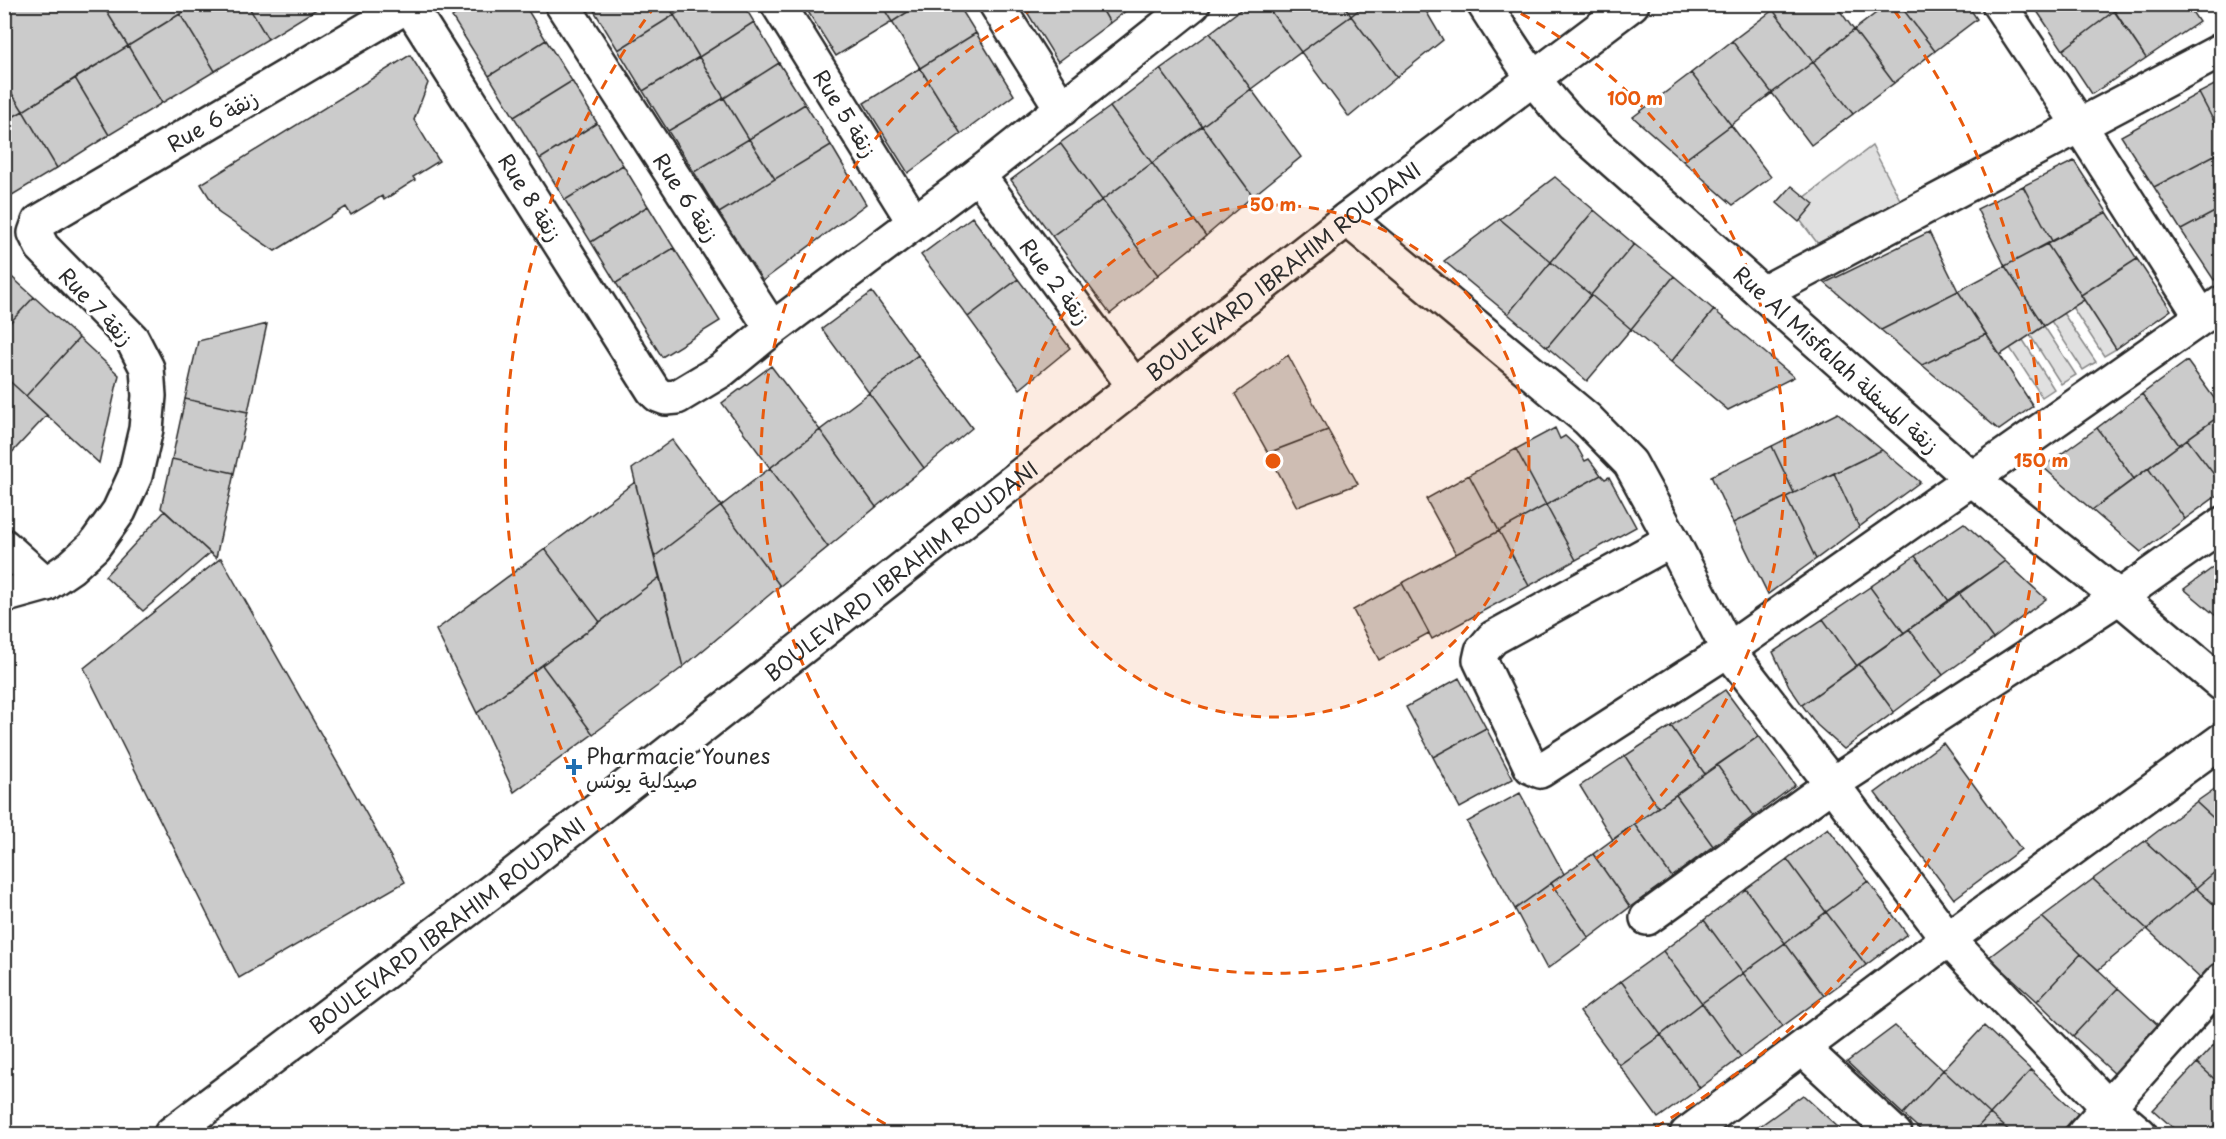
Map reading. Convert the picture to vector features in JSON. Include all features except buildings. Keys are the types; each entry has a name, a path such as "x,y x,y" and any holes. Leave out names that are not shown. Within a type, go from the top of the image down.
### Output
{"street":[{"name":"Rue 6 زنقة","path":"562,4 772,329"},
{"name":"Rue 5 زنقة","path":"778,4 914,222"},
{"path":"996,4 1062,109"},
{"path":"772,329 978,175 1193,4"},
{"name":"Rue Al Misfalah زنقة المسفلة","path":"1484,4 1551,104 1573,125 1972,479 2119,597 2222,684"},
{"name":"BOULEVARD IBRAHIM ROUDANI","path":"171,1134 521,868 1347,219 1632,4"},
{"path":"1672,540 1493,638 1482,651 1480,660 1482,668 1531,767 1540,771 1728,650 2211,310 2080,126 1999,4"},
{"name":"Rue 6 زنقة","path":"42,247 35,233 39,222 410,5"},
{"name":"Rue 8 زنقة","path":"410,5 658,395 666,398 677,397 722,370 772,329"},
{"path":"1763,293 2222,50"},
{"name":"Rue 2 زنقة","path":"978,175 1134,386"},
{"path":"1347,219 1611,441 1630,463 1728,650 1948,939 2108,1107 2140,1134"},
{"name":"Rue 7 زنقة","path":"4,594 46,584 71,567 94,546 119,511 135,476 146,429 149,396 147,368 132,339 42,247"},
{"path":"1647,918 1832,784 2119,597 2222,524"},
{"path":"4,546 46,584"},
{"path":"1687,1134 1948,939 2222,740"},
{"path":"2084,1134 2222,980"},
{"path":"1803,1049 1895,1134"}],"shaded area":[{"path":"1872,146 1906,211 1824,252 1791,208"},
{"path":"2084,300 2116,349 2104,356 2072,307"},
{"path":"2063,313 2096,362 2083,370 2051,321"},
{"path":"2044,326 2076,375 2061,384 2030,335"},
{"path":"2023,340 2054,389 2042,397 2010,348"}],"place":[{"name":"Pharmacie Younes صيدلية يونس","path":"574,767"}]}
